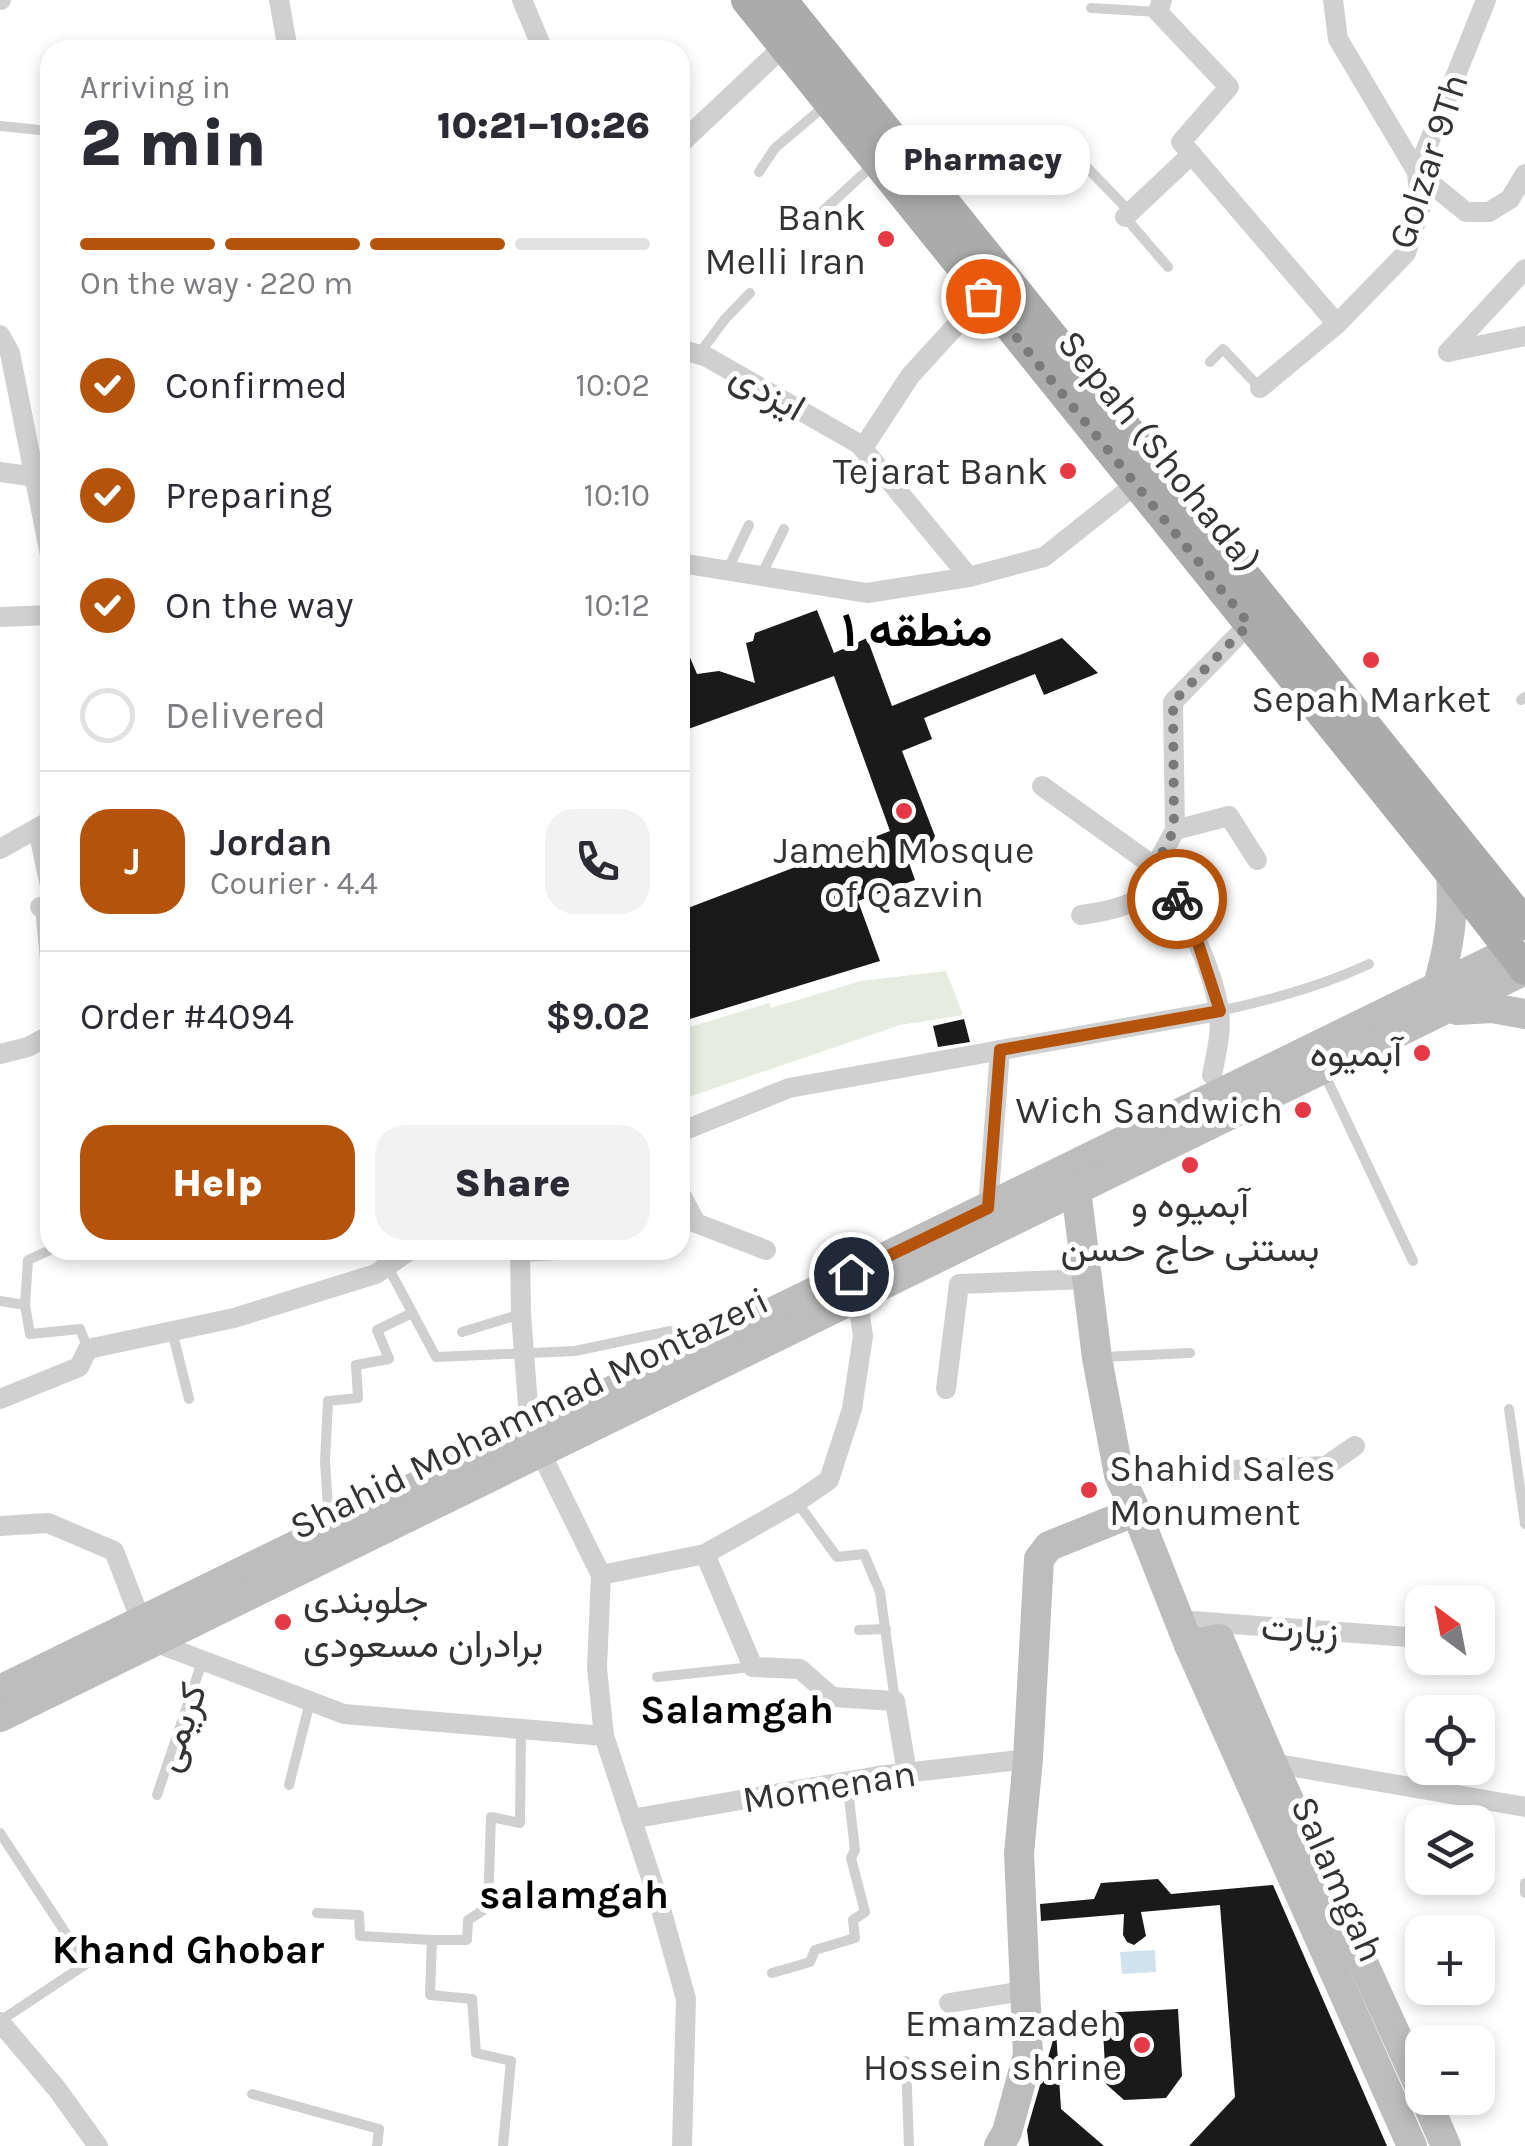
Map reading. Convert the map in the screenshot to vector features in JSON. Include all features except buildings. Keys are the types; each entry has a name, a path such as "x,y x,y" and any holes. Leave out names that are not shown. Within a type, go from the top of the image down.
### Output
{"main road":[{"name":"Sepah (Shohada)","path":"746,0 793,16 1322,674 1510,889 1522,952"},
{"name":"Sepah (Shohada)","path":"793,16 828,104 1451,873 1522,952"},
{"path":"1451,873 1452,928 1436,1001 1525,1014"},
{"name":"Shahid Mohammad Montazeri","path":"0,1690 147,1631 855,1285 1076,1190 1322,1070 1522,952"},
{"name":"Shahid Mohammad Montazeri","path":"855,1285 988,1208 1436,1001"},
{"path":"1076,1190 1097,1358 1119,1475 1184,1633"},
{"name":"Shahid Mohammad Montazeri","path":"0,1717 329,1529 535,1441"},
{"path":"977,2146 1003,2139 1028,2055 1019,1852 1039,1560 1049,1546 1136,1512"},
{"name":"Salamgah","path":"1184,1633 1220,1639 1260,1767 1412,2146"},
{"name":"Salamgah","path":"1260,1767 1405,2057"},
{"name":"Salamgah","path":"1433,2115 1446,2146"}],"street":[{"path":"279,0 286,40"},
{"path":"522,0 539,40"},
{"path":"1333,0 1338,39 1416,172 1466,212 1489,212 1510,199 1525,174"},
{"name":"Golzar 9Th","path":"1260,388 1337,324 1406,253 1420,209 1416,172 1486,0"},
{"path":"1160,6 1229,87 1181,142 1337,324"},
{"path":"690,133 793,16"},
{"path":"1128,215 1192,154"},
{"path":"1525,269 1448,352 1525,336"},
{"path":"863,448 910,376 983,296"},
{"path":"0,335 10,353 40,499"},
{"name":"ایزدی","path":"690,353 863,448 968,577"},
{"path":"0,472 36,478"},
{"path":"690,564 866,593 968,577 1044,558 1136,484"},
{"path":"0,617 40,615"},
{"path":"1081,915 1116,910 1140,901 1161,874 1174,830 1173,702 1249,624"},
{"path":"1042,786 1161,874 1195,934 1220,1011 1212,1074"},
{"path":"1174,830 1229,816 1256,860"},
{"path":"0,849 40,827"},
{"path":"690,1128 789,1088 1220,1011"},
{"path":"0,1054 40,1040"},
{"path":"988,1208 1000,1050"},
{"path":"690,1212 696,1223 766,1250"},
{"path":"0,1399 79,1368 88,1349 251,1312 376,1274 396,1260"},
{"path":"520,1260 521,1314 535,1441 601,1575 597,1668 604,1736 659,1902 686,1999 682,2146"},
{"path":"946,1388 960,1284 1086,1279"},
{"path":"601,1575 705,1554 798,1502 829,1480 852,1409 864,1336 855,1285"},
{"path":"1119,1475 1326,1466 1355,1446"},
{"path":"0,1526 48,1523 114,1550 147,1631 203,1658 344,1714 604,1736"},
{"path":"705,1554 753,1667 800,1669 832,1697 895,1701 907,1773"},
{"name":"زیارت","path":"1184,1633 1405,1638"},
{"name":"Momenan","path":"631,1819 848,1782 1028,1758"},
{"path":"1260,1767 1525,1807"},
{"path":"949,2003 1023,1991"},
{"path":"0,2021 58,2089 93,2145"}],"lane":[{"path":"1090,8 1160,6"},
{"path":"759,172 775,148 828,104"},
{"path":"0,126 40,130"},
{"path":"1074,154 1168,267"},
{"path":"823,211 875,163"},
{"path":"690,351 750,293"},
{"path":"1210,362 1223,349 1260,388"},
{"path":"727,570 749,524"},
{"path":"761,576 784,529"},
{"path":"1220,1011 1306,988 1369,964"},
{"path":"1322,1070 1413,1261"},
{"path":"40,1255 28,1260 25,1305 30,1334 80,1329 88,1349"},
{"path":"387,1266 436,1357 575,1351 670,1331"},
{"path":"0,1301 25,1305"},
{"path":"329,1529 325,1462 328,1401 358,1398 356,1365 388,1358 377,1330 412,1313"},
{"path":"462,1332 521,1314"},
{"path":"172,1330 189,1399"},
{"path":"1097,1358 1190,1353"},
{"path":"1509,1409 1525,1524"},
{"path":"798,1502 837,1557 864,1554 880,1592 895,1701"},
{"path":"859,1630 886,1629"},
{"name":"کریمی","path":"157,1795 203,1658"},
{"path":"658,1678 753,1667"},
{"path":"289,1785 310,1701"},
{"path":"317,1913 359,1915 360,1936 467,1940 468,1920 488,1906 491,1818 520,1822 521,1727"},
{"path":"772,1973 810,1962 815,1950 855,1938 852,1920 865,1912 852,1858 855,1850 848,1782"},
{"path":"0,1834 86,1964 0,2021"},
{"path":"1525,1884 1525,1892"},
{"path":"432,1940 430,1995 472,2000 476,2052 511,2061 503,2146"},
{"path":"906,2061 909,2146"},
{"path":"252,2094 378,2129 377,2146"}],"shaded area":[{"path":"946,971 963,1015 900,1025 690,1097 690,1027 861,981"}],"water":[{"path":"1155,1950 1156,1972 1122,1974 1120,1952"}],"way so far":[{"path":"983,296 1249,624 1173,702 1174,830 1155,867 1177,899"}],"place":[{"name":"Bank Melli Iran","path":"886,239"},
{"name":"Pharmacy","path":"983,296"},
{"name":"Tejarat Bank","path":"1068,471"},
{"name":"Sepah Market","path":"1371,660"},
{"name":"Jameh Mosque of Qazvin","path":"904,811"},
{"name":"آبمیوه","path":"1422,1053"},
{"name":"Wich Sandwich","path":"1303,1110"},
{"name":"آبمیوه و بستنی حاج حسن","path":"1190,1165"},
{"name":"Shahid Sales Monument","path":"1089,1490"},
{"name":"جلوبندی برادران مسعودی","path":"283,1622"},
{"name":"Emamzadeh Hossein shrine","path":"1142,2045"}],"district":[{"name":"منطقه ۱","path":"917,629"},
{"name":"Salamgah","path":"737,1709"},
{"name":"salamgah","path":"574,1894"},
{"name":"Khand Ghobar","path":"188,1949"}],"route":[{"path":"851,1274 988,1208 1000,1050 1220,1011 1195,934 1177,899"}]}
